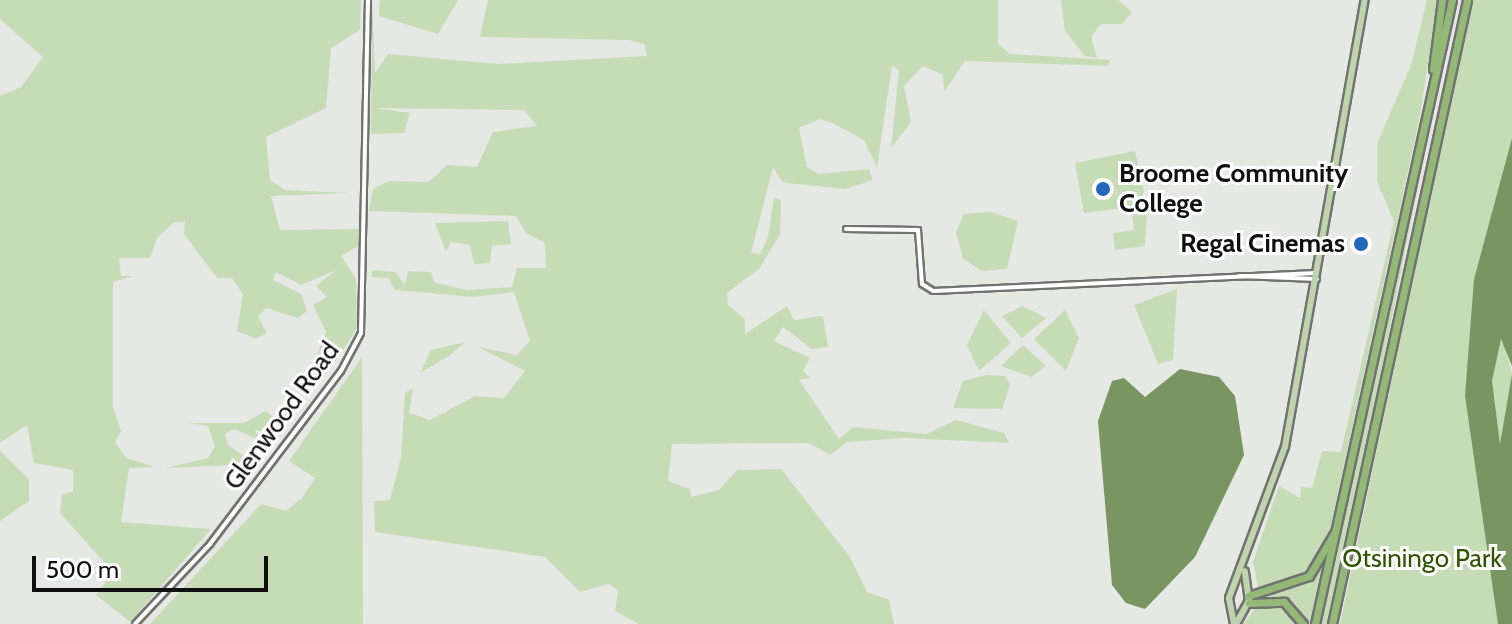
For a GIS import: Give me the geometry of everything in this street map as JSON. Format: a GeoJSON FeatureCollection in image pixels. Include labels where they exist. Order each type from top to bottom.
{"type":"FeatureCollection","features":[{"type":"Feature","properties":{"kind":"highway"},"geometry":{"type":"LineString","coordinates":[[1419,148],[1442,0]]}},
{"type":"Feature","properties":{"kind":"highway"},"geometry":{"type":"LineString","coordinates":[[1315,624],[1348,488],[1452,0]]}},
{"type":"Feature","properties":{"kind":"highway"},"geometry":{"type":"LineString","coordinates":[[1334,624],[1467,0]]}},
{"type":"Feature","properties":{"kind":"highway"},"geometry":{"type":"LineString","coordinates":[[1247,600],[1288,588],[1317,569],[1348,488]]}},
{"type":"Feature","properties":{"kind":"highway"},"geometry":{"type":"LineString","coordinates":[[1247,600],[1284,602],[1303,624]]}},
{"type":"Feature","properties":{"kind":"main road"},"geometry":{"type":"LineString","coordinates":[[1235,624],[1231,605],[1243,564],[1282,462],[1318,276],[1365,0]]}},
{"type":"Feature","properties":{"kind":"main road"},"geometry":{"type":"LineString","coordinates":[[1235,624],[1247,600],[1243,564]]}},
{"type":"Feature","properties":{"kind":"main road"},"geometry":{"type":"LineString","coordinates":[[1236,591],[1247,600]]}},
{"type":"Feature","properties":{"kind":"main road"},"geometry":{"type":"LineString","coordinates":[[1231,605],[1247,600]]}},
{"type":"Feature","properties":{"kind":"street","name":"Glenwood Road"},"geometry":{"type":"LineString","coordinates":[[135,624],[210,544],[341,371],[361,333],[368,0]]}},
{"type":"Feature","properties":{"kind":"street"},"geometry":{"type":"LineString","coordinates":[[846,229],[918,230],[922,284],[933,291],[1232,276],[1318,276]]}},
{"type":"Feature","properties":{"kind":"green space"},"geometry":{"type":"Polygon","coordinates":[[[0,0],[361,0],[360,30],[331,48],[326,108],[266,137],[270,180],[286,190],[350,193],[271,196],[280,230],[362,229],[360,245],[341,256],[356,279],[357,328],[334,364],[317,354],[326,332],[313,305],[327,297],[316,286],[336,270],[301,285],[276,272],[273,280],[301,294],[307,311],[298,318],[266,308],[258,317],[267,333],[256,339],[237,331],[243,294],[232,278],[217,278],[184,234],[185,222],[174,222],[157,238],[150,258],[119,258],[121,276],[134,276],[113,282],[113,407],[121,431],[115,442],[126,458],[155,467],[129,468],[121,522],[211,529],[130,622],[96,595],[113,572],[60,513],[62,495],[73,491],[73,470],[34,463],[27,425],[0,443],[0,96],[21,87],[43,57],[0,19],[0,0]]]}},
{"type":"Feature","properties":{"kind":"green space"},"geometry":{"type":"Polygon","coordinates":[[[372,0],[375,73],[388,54],[498,64],[647,56],[644,44],[630,40],[480,37],[488,0],[998,0],[998,44],[1010,54],[1110,60],[1108,66],[965,61],[944,92],[943,75],[923,66],[904,86],[911,122],[891,148],[899,70],[892,66],[877,167],[864,140],[832,123],[820,119],[799,128],[807,167],[819,174],[869,169],[873,180],[845,189],[797,184],[782,182],[773,167],[751,253],[760,254],[768,237],[774,198],[781,200],[780,234],[759,269],[727,293],[728,305],[745,319],[745,334],[787,306],[794,320],[823,316],[828,347],[812,349],[783,327],[774,341],[810,358],[803,371],[811,378],[799,380],[839,439],[853,427],[926,434],[956,420],[1004,433],[1009,443],[904,438],[847,442],[830,455],[809,443],[672,444],[668,481],[690,489],[691,497],[719,490],[737,470],[781,469],[850,557],[867,592],[889,600],[894,624],[639,624],[615,611],[618,590],[609,584],[580,592],[545,557],[375,532],[374,501],[390,500],[401,458],[405,393],[413,388],[409,413],[430,420],[475,396],[504,398],[525,371],[478,347],[517,355],[530,341],[514,292],[474,297],[395,290],[388,278],[371,277],[373,270],[395,272],[405,285],[408,271],[431,272],[434,282],[466,290],[512,287],[517,268],[546,268],[545,243],[526,233],[516,216],[369,211],[373,189],[389,181],[429,182],[447,165],[477,167],[493,132],[537,126],[524,110],[374,108],[410,113],[404,133],[371,134],[372,0]]]}},
{"type":"Feature","properties":{"kind":"green space"},"geometry":{"type":"Polygon","coordinates":[[[380,0],[458,0],[438,34],[379,16],[380,0]]]}},
{"type":"Feature","properties":{"kind":"green space"},"geometry":{"type":"Polygon","coordinates":[[[1061,0],[1118,0],[1132,12],[1122,24],[1101,24],[1091,37],[1097,58],[1085,56],[1065,31],[1061,0]]]}},
{"type":"Feature","properties":{"kind":"green space"},"geometry":{"type":"Polygon","coordinates":[[[1427,0],[1438,0],[1419,121],[1326,548],[1312,569],[1282,585],[1258,587],[1253,562],[1279,486],[1300,498],[1301,487],[1312,488],[1322,451],[1341,452],[1394,221],[1377,182],[1377,144],[1411,65],[1427,0]]]}},
{"type":"Feature","properties":{"kind":"green space"},"geometry":{"type":"Polygon","coordinates":[[[1455,0],[1336,599],[1328,624],[1318,624],[1455,0]]]}},
{"type":"Feature","properties":{"kind":"green space","name":"Otsiningo Park"},"geometry":{"type":"Polygon","coordinates":[[[1472,0],[1512,0],[1512,138],[1474,279],[1498,624],[1340,624],[1472,0]]]}},
{"type":"Feature","properties":{"kind":"green space"},"geometry":{"type":"Polygon","coordinates":[[[1135,151],[1144,192],[1135,206],[1084,213],[1075,163],[1135,151]]]}},
{"type":"Feature","properties":{"kind":"green space"},"geometry":{"type":"Polygon","coordinates":[[[1147,211],[1145,246],[1115,250],[1113,233],[1134,230],[1132,214],[1147,211]]]}},
{"type":"Feature","properties":{"kind":"green space"},"geometry":{"type":"Polygon","coordinates":[[[991,212],[1018,221],[1007,269],[982,271],[963,259],[956,232],[964,214],[991,212]]]}},
{"type":"Feature","properties":{"kind":"green space"},"geometry":{"type":"Polygon","coordinates":[[[508,221],[511,244],[492,246],[490,263],[474,264],[470,245],[451,242],[446,252],[435,223],[508,221]]]}},
{"type":"Feature","properties":{"kind":"green space"},"geometry":{"type":"Polygon","coordinates":[[[1177,289],[1173,360],[1158,364],[1134,305],[1177,289]]]}},
{"type":"Feature","properties":{"kind":"green space"},"geometry":{"type":"Polygon","coordinates":[[[1023,306],[1046,318],[1022,338],[1002,316],[1023,306]]]}},
{"type":"Feature","properties":{"kind":"green space"},"geometry":{"type":"Polygon","coordinates":[[[984,310],[1011,343],[979,371],[967,345],[984,310]]]}},
{"type":"Feature","properties":{"kind":"green space"},"geometry":{"type":"Polygon","coordinates":[[[1065,310],[1079,338],[1066,371],[1034,339],[1065,310]]]}},
{"type":"Feature","properties":{"kind":"green space"},"geometry":{"type":"Polygon","coordinates":[[[1503,338],[1512,374],[1500,447],[1492,381],[1495,347],[1503,338]]]}},
{"type":"Feature","properties":{"kind":"green space"},"geometry":{"type":"Polygon","coordinates":[[[465,342],[449,356],[420,373],[431,350],[465,342]]]}},
{"type":"Feature","properties":{"kind":"green space"},"geometry":{"type":"Polygon","coordinates":[[[1023,345],[1046,366],[1031,377],[1001,366],[1023,345]]]}},
{"type":"Feature","properties":{"kind":"green space"},"geometry":{"type":"Polygon","coordinates":[[[362,357],[363,624],[150,624],[261,504],[286,511],[302,498],[315,478],[289,461],[362,357]]]}},
{"type":"Feature","properties":{"kind":"green space"},"geometry":{"type":"Polygon","coordinates":[[[987,375],[1005,376],[1010,384],[1002,409],[953,408],[963,381],[987,375]]]}},
{"type":"Feature","properties":{"kind":"green space"},"geometry":{"type":"Polygon","coordinates":[[[266,411],[276,420],[263,451],[256,439],[234,429],[225,434],[228,445],[256,464],[165,468],[208,458],[215,447],[208,426],[188,423],[244,423],[266,411]]]}},
{"type":"Feature","properties":{"kind":"green space"},"geometry":{"type":"Polygon","coordinates":[[[0,451],[29,479],[29,501],[0,521],[0,451]]]}},
{"type":"Feature","properties":{"kind":"green space"},"geometry":{"type":"Polygon","coordinates":[[[1328,557],[1310,624],[1294,604],[1269,596],[1306,581],[1328,557]]]}},
{"type":"Feature","properties":{"kind":"green space"},"geometry":{"type":"Polygon","coordinates":[[[1281,604],[1300,624],[1243,624],[1258,605],[1281,604]]]}},
{"type":"Feature","properties":{"kind":"shaded area"},"geometry":{"type":"Polygon","coordinates":[[[1512,138],[1512,366],[1501,339],[1492,381],[1500,444],[1512,374],[1512,624],[1498,624],[1465,396],[1474,279],[1512,138]]]}},
{"type":"Feature","properties":{"kind":"shaded area"},"geometry":{"type":"Polygon","coordinates":[[[1180,369],[1219,377],[1235,396],[1244,455],[1195,557],[1145,609],[1126,603],[1112,585],[1098,421],[1112,381],[1124,378],[1145,397],[1180,369]]]}},
{"type":"Feature","properties":{"kind":"place","name":"Broome Community College"},"geometry":{"type":"Point","coordinates":[1103,189]}},
{"type":"Feature","properties":{"kind":"place","name":"Regal Cinemas"},"geometry":{"type":"Point","coordinates":[1361,244]}}]}
